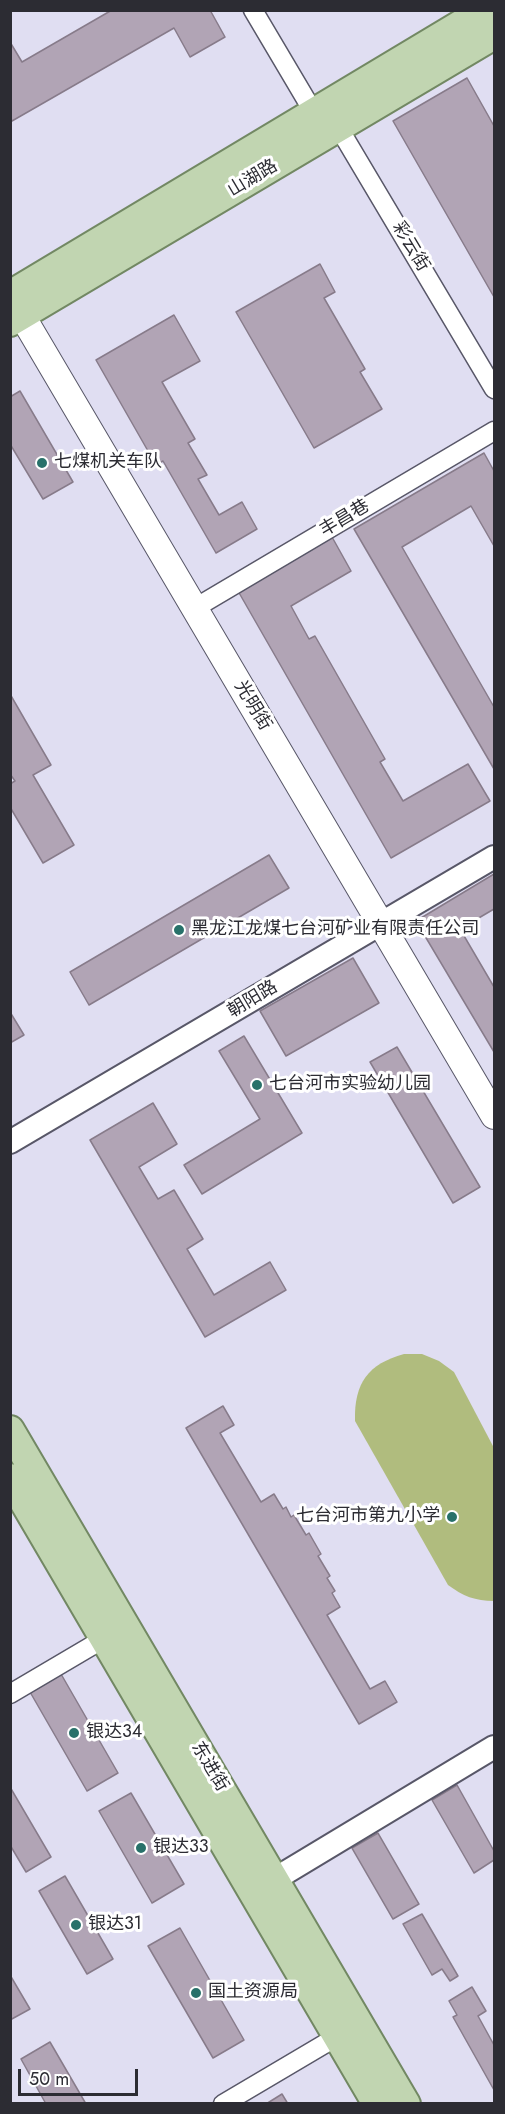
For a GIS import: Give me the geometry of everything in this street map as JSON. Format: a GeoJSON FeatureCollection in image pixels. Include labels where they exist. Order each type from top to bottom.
{"type":"FeatureCollection","features":[{"type":"Feature","properties":{"kind":"main road","name":"山湖路"},"geometry":{"type":"LineString","coordinates":[[14,307],[326,116],[485,10]]}},
{"type":"Feature","properties":{"kind":"main road","name":"山湖路"},"geometry":{"type":"LineString","coordinates":[[326,116],[495,34]]}},
{"type":"Feature","properties":{"kind":"main road","name":"光明街"},"geometry":{"type":"LineString","coordinates":[[14,307],[495,1116]]}},
{"type":"Feature","properties":{"kind":"main road","name":"东进街"},"geometry":{"type":"LineString","coordinates":[[10,1430],[406,2103]]}},
{"type":"Feature","properties":{"kind":"main road","name":"东进街"},"geometry":{"type":"LineString","coordinates":[[10,1478],[377,2103]]}},
{"type":"Feature","properties":{"kind":"street","name":"彩云街"},"geometry":{"type":"LineString","coordinates":[[253,10],[326,116],[495,389]]}},
{"type":"Feature","properties":{"kind":"street","name":"丰昌巷"},"geometry":{"type":"LineString","coordinates":[[195,608],[495,431]]}},
{"type":"Feature","properties":{"kind":"street","name":"朝阳路"},"geometry":{"type":"LineString","coordinates":[[10,1142],[495,857]]}},
{"type":"Feature","properties":{"kind":"street"},"geometry":{"type":"LineString","coordinates":[[10,1694],[105,1638]]}},
{"type":"Feature","properties":{"kind":"street"},"geometry":{"type":"LineString","coordinates":[[275,1880],[495,1747]]}},
{"type":"Feature","properties":{"kind":"street"},"geometry":{"type":"LineString","coordinates":[[223,2103],[338,2036]]}},
{"type":"Feature","properties":{"kind":"green space","name":"七台河市第九小学"},"geometry":{"type":"Polygon","coordinates":[[[404,1354],[422,1354],[439,1361],[454,1372],[494,1448],[494,1601],[469,1597],[448,1585],[355,1421],[357,1396],[366,1377],[381,1363],[404,1354]]]}},
{"type":"Feature","properties":{"kind":"building"},"geometry":{"type":"Polygon","coordinates":[[[112,10],[210,10],[225,37],[190,57],[174,28],[12,121],[10,117],[10,42],[22,62],[112,10]]]}},
{"type":"Feature","properties":{"kind":"building"},"geometry":{"type":"Polygon","coordinates":[[[467,78],[494,126],[494,297],[393,121],[467,78]]]}},
{"type":"Feature","properties":{"kind":"building"},"geometry":{"type":"Polygon","coordinates":[[[320,264],[335,292],[324,298],[365,369],[360,372],[382,409],[314,448],[236,312],[320,264]]]}},
{"type":"Feature","properties":{"kind":"building"},"geometry":{"type":"Polygon","coordinates":[[[174,315],[200,361],[162,382],[195,439],[188,443],[207,475],[198,479],[219,515],[242,502],[257,529],[216,553],[163,461],[156,465],[96,360],[174,315]]]}},
{"type":"Feature","properties":{"kind":"building","name":"七煤机关车队"},"geometry":{"type":"Polygon","coordinates":[[[20,391],[73,482],[43,499],[10,444],[10,397],[20,391]]]}},
{"type":"Feature","properties":{"kind":"building"},"geometry":{"type":"Polygon","coordinates":[[[484,453],[494,471],[494,546],[471,506],[402,547],[494,707],[494,769],[354,529],[484,453]]]}},
{"type":"Feature","properties":{"kind":"building"},"geometry":{"type":"Polygon","coordinates":[[[332,537],[351,571],[291,606],[309,639],[315,636],[385,759],[380,762],[403,801],[468,764],[490,801],[391,858],[238,591],[332,537]]]}},
{"type":"Feature","properties":{"kind":"building"},"geometry":{"type":"Polygon","coordinates":[[[10,694],[51,765],[33,775],[74,845],[43,863],[10,807],[10,784],[15,781],[10,774],[10,694]]]}},
{"type":"Feature","properties":{"kind":"building","name":"黑龙江龙煤七台河矿业有限责任公司"},"geometry":{"type":"Polygon","coordinates":[[[269,855],[289,888],[89,1005],[70,972],[269,855]]]}},
{"type":"Feature","properties":{"kind":"building"},"geometry":{"type":"Polygon","coordinates":[[[494,874],[494,909],[460,929],[494,987],[494,1052],[416,921],[494,874]]]}},
{"type":"Feature","properties":{"kind":"building"},"geometry":{"type":"Polygon","coordinates":[[[353,958],[379,1003],[286,1056],[260,1011],[353,958]]]}},
{"type":"Feature","properties":{"kind":"building"},"geometry":{"type":"Polygon","coordinates":[[[10,1012],[24,1035],[10,1043],[10,1012]]]}},
{"type":"Feature","properties":{"kind":"building","name":"七台河市实验幼儿园"},"geometry":{"type":"Polygon","coordinates":[[[244,1036],[302,1133],[202,1194],[184,1165],[260,1119],[219,1051],[244,1036]]]}},
{"type":"Feature","properties":{"kind":"building"},"geometry":{"type":"Polygon","coordinates":[[[397,1047],[480,1187],[453,1203],[370,1062],[397,1047]]]}},
{"type":"Feature","properties":{"kind":"building"},"geometry":{"type":"Polygon","coordinates":[[[153,1103],[177,1144],[139,1167],[158,1199],[174,1190],[203,1239],[187,1249],[214,1295],[270,1262],[286,1290],[205,1337],[90,1140],[153,1103]]]}},
{"type":"Feature","properties":{"kind":"building","name":"七台河市第九小学"},"geometry":{"type":"Polygon","coordinates":[[[223,1406],[234,1425],[220,1433],[261,1502],[274,1494],[283,1509],[286,1507],[291,1517],[294,1515],[306,1535],[309,1533],[321,1554],[318,1556],[330,1576],[327,1578],[335,1591],[332,1593],[340,1607],[327,1615],[370,1689],[385,1681],[397,1702],[359,1724],[186,1428],[223,1406]]]}},
{"type":"Feature","properties":{"kind":"building","name":"银达34"},"geometry":{"type":"Polygon","coordinates":[[[61,1674],[118,1773],[87,1791],[30,1692],[61,1674]]]}},
{"type":"Feature","properties":{"kind":"building"},"geometry":{"type":"Polygon","coordinates":[[[457,1785],[494,1851],[494,1860],[474,1873],[432,1800],[457,1785]]]}},
{"type":"Feature","properties":{"kind":"building"},"geometry":{"type":"Polygon","coordinates":[[[10,1787],[51,1857],[26,1872],[10,1845],[10,1787]]]}},
{"type":"Feature","properties":{"kind":"building","name":"银达33"},"geometry":{"type":"Polygon","coordinates":[[[131,1793],[184,1884],[152,1903],[99,1811],[131,1793]]]}},
{"type":"Feature","properties":{"kind":"building"},"geometry":{"type":"Polygon","coordinates":[[[378,1833],[419,1904],[393,1919],[352,1848],[378,1833]]]}},
{"type":"Feature","properties":{"kind":"building","name":"银达31"},"geometry":{"type":"Polygon","coordinates":[[[65,1876],[113,1959],[87,1974],[39,1891],[65,1876]]]}},
{"type":"Feature","properties":{"kind":"building"},"geometry":{"type":"Polygon","coordinates":[[[422,1914],[458,1976],[450,1981],[442,1969],[432,1975],[403,1924],[422,1914]]]}},
{"type":"Feature","properties":{"kind":"building","name":"国土资源局"},"geometry":{"type":"Polygon","coordinates":[[[180,1928],[244,2040],[213,2058],[148,1946],[180,1928]]]}},
{"type":"Feature","properties":{"kind":"building"},"geometry":{"type":"Polygon","coordinates":[[[10,1975],[30,2009],[10,2020],[10,1975]]]}},
{"type":"Feature","properties":{"kind":"building"},"geometry":{"type":"Polygon","coordinates":[[[472,1987],[486,2011],[478,2016],[494,2045],[494,2090],[453,2017],[457,2015],[449,2001],[472,1987]]]}},
{"type":"Feature","properties":{"kind":"building"},"geometry":{"type":"Polygon","coordinates":[[[50,2042],[86,2104],[46,2104],[21,2059],[50,2042]]]}},
{"type":"Feature","properties":{"kind":"building"},"geometry":{"type":"Polygon","coordinates":[[[282,2094],[288,2104],[266,2104],[282,2094]]]}},
{"type":"Feature","properties":{"kind":"place","name":"七煤机关车队"},"geometry":{"type":"Point","coordinates":[42,463]}},
{"type":"Feature","properties":{"kind":"place","name":"黑龙江龙煤七台河矿业有限责任公司"},"geometry":{"type":"Point","coordinates":[179,930]}},
{"type":"Feature","properties":{"kind":"place","name":"七台河市实验幼儿园"},"geometry":{"type":"Point","coordinates":[257,1085]}},
{"type":"Feature","properties":{"kind":"place","name":"七台河市第九小学"},"geometry":{"type":"Point","coordinates":[452,1517]}},
{"type":"Feature","properties":{"kind":"place","name":"银达34"},"geometry":{"type":"Point","coordinates":[74,1733]}},
{"type":"Feature","properties":{"kind":"place","name":"银达33"},"geometry":{"type":"Point","coordinates":[141,1848]}},
{"type":"Feature","properties":{"kind":"place","name":"银达31"},"geometry":{"type":"Point","coordinates":[76,1925]}},
{"type":"Feature","properties":{"kind":"place","name":"国土资源局"},"geometry":{"type":"Point","coordinates":[196,1993]}}]}
